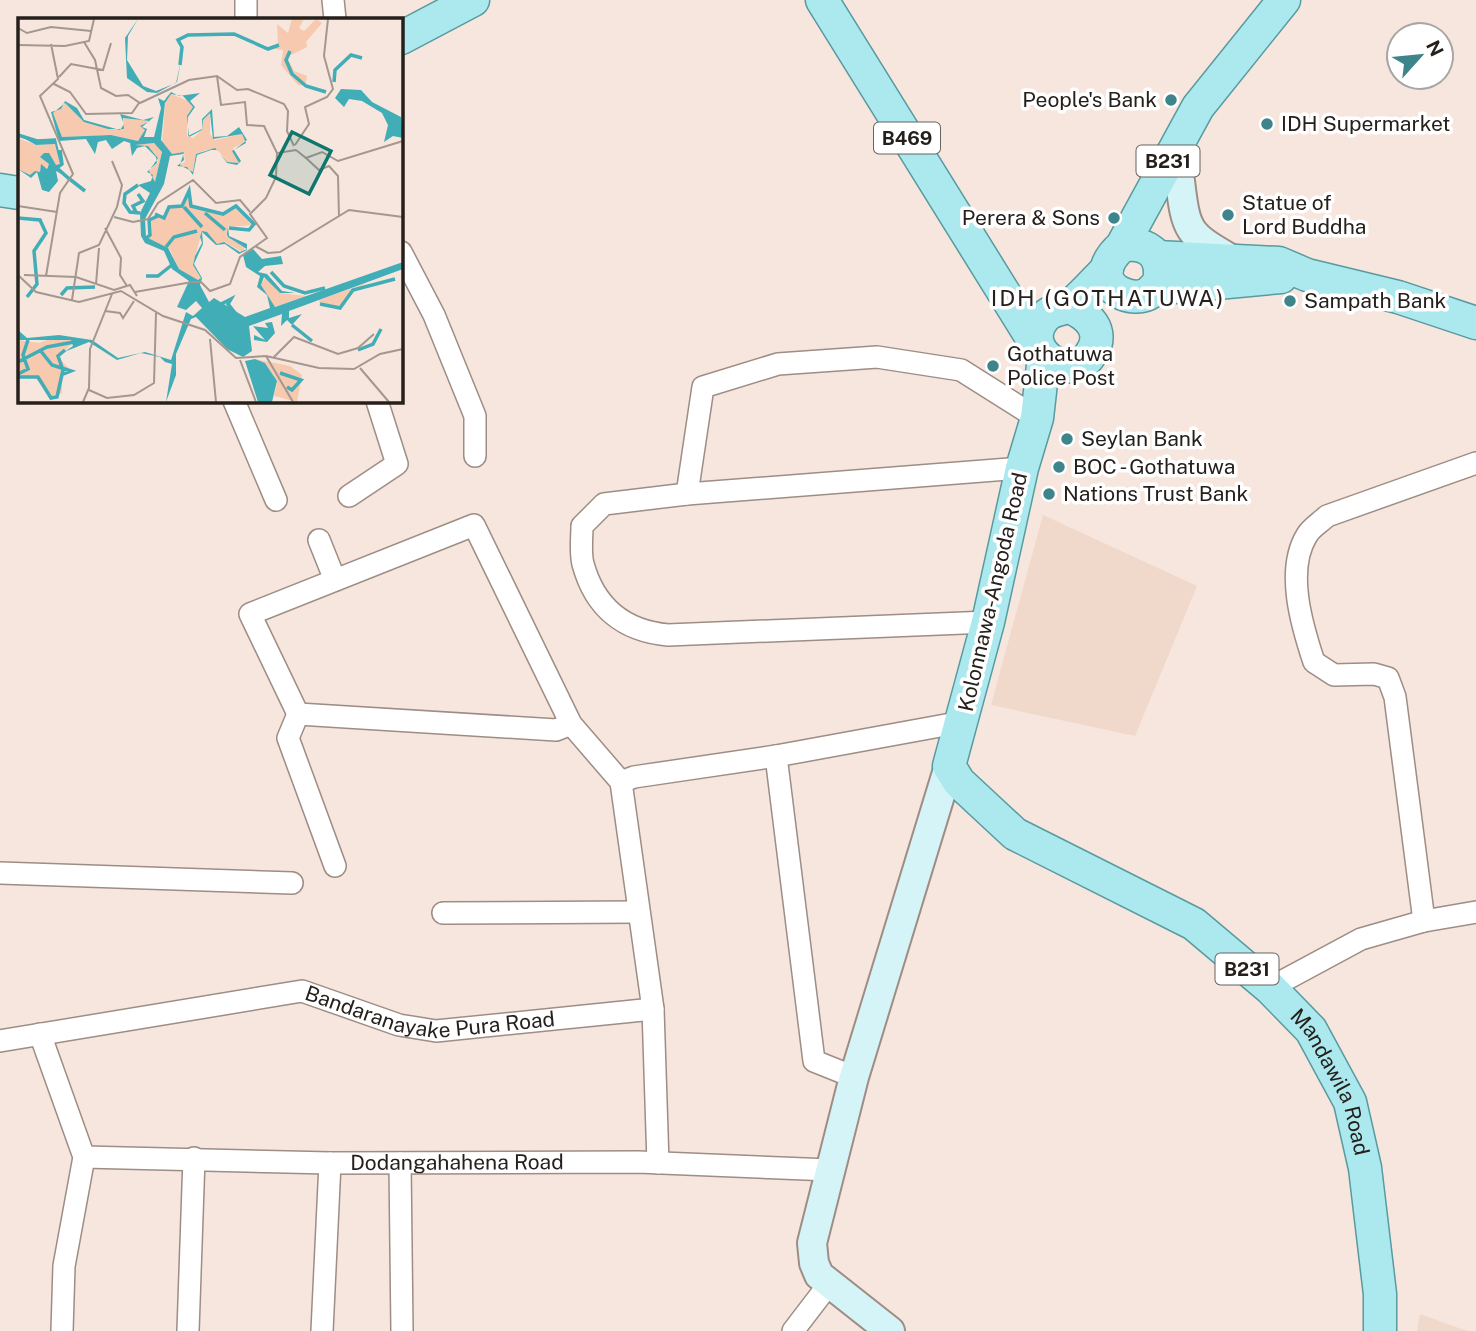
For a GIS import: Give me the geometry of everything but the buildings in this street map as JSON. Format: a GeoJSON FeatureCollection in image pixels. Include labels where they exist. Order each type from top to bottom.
{"type":"FeatureCollection","features":[{"type":"Feature","properties":{"kind":"main road"},"geometry":{"type":"LineString","coordinates":[[402,37],[473,0]]}},
{"type":"Feature","properties":{"kind":"main road","name":"B469"},"geometry":{"type":"LineString","coordinates":[[822,0],[1042,353]]}},
{"type":"Feature","properties":{"kind":"main road","name":"B231"},"geometry":{"type":"LineString","coordinates":[[1133,255],[1198,107],[1283,0]]}},
{"type":"Feature","properties":{"kind":"main road","name":"B231"},"geometry":{"type":"LineString","coordinates":[[1063,308],[1133,255],[1180,181],[1215,107],[1222,80]]}},
{"type":"Feature","properties":{"kind":"main road"},"geometry":{"type":"LineString","coordinates":[[0,190],[18,193]]}},
{"type":"Feature","properties":{"kind":"main road"},"geometry":{"type":"LineString","coordinates":[[1133,255],[1279,263],[1307,275],[1398,297],[1476,323]]}},
{"type":"Feature","properties":{"kind":"main road"},"geometry":{"type":"LineString","coordinates":[[1133,255],[1161,274],[1144,294]]}},
{"type":"Feature","properties":{"kind":"main road"},"geometry":{"type":"LineString","coordinates":[[1133,255],[1110,284],[1120,295],[1307,275]]}},
{"type":"Feature","properties":{"kind":"main road"},"geometry":{"type":"LineString","coordinates":[[993,275],[1063,308],[1084,313],[1094,326],[1090,352],[1069,367],[1055,365],[1042,353],[1037,334],[1043,318],[1063,308]]}},
{"type":"Feature","properties":{"kind":"main road","name":"Kolonnawa-Angoda Road"},"geometry":{"type":"LineString","coordinates":[[1037,418],[1090,352],[1144,294]]}},
{"type":"Feature","properties":{"kind":"main road","name":"Kolonnawa-Angoda Road"},"geometry":{"type":"LineString","coordinates":[[949,766],[988,622],[1022,468],[1037,418],[1042,353]]}},
{"type":"Feature","properties":{"kind":"main road","name":"Mandawila Road"},"geometry":{"type":"LineString","coordinates":[[949,766],[959,782],[1015,834],[1194,923],[1270,988],[1311,1030],[1350,1102],[1365,1168],[1380,1294],[1380,1331]]}},
{"type":"Feature","properties":{"kind":"street"},"geometry":{"type":"LineString","coordinates":[[246,0],[246,18]]}},
{"type":"Feature","properties":{"kind":"street"},"geometry":{"type":"LineString","coordinates":[[333,0],[335,18]]}},
{"type":"Feature","properties":{"kind":"street"},"geometry":{"type":"LineString","coordinates":[[1180,181],[1183,209],[1194,237],[1231,259]]}},
{"type":"Feature","properties":{"kind":"street"},"geometry":{"type":"LineString","coordinates":[[402,254],[434,315],[475,416],[475,456]]}},
{"type":"Feature","properties":{"kind":"street"},"geometry":{"type":"LineString","coordinates":[[687,494],[704,387],[778,364],[877,357],[961,370],[1037,418]]}},
{"type":"Feature","properties":{"kind":"street"},"geometry":{"type":"LineString","coordinates":[[234,402],[276,500]]}},
{"type":"Feature","properties":{"kind":"street"},"geometry":{"type":"LineString","coordinates":[[349,496],[397,464],[377,402]]}},
{"type":"Feature","properties":{"kind":"street"},"geometry":{"type":"LineString","coordinates":[[1424,921],[1395,697],[1388,678],[1374,674],[1334,675],[1314,662],[1304,631],[1296,564],[1307,534],[1327,516],[1476,463]]}},
{"type":"Feature","properties":{"kind":"street"},"geometry":{"type":"LineString","coordinates":[[988,622],[668,635],[643,633],[622,624],[598,597],[583,563],[582,526],[604,504],[687,494],[1022,468]]}},
{"type":"Feature","properties":{"kind":"street"},"geometry":{"type":"LineString","coordinates":[[335,866],[288,737],[298,715],[250,614],[474,525],[571,724],[621,782],[653,1009],[658,1163]]}},
{"type":"Feature","properties":{"kind":"street"},"geometry":{"type":"LineString","coordinates":[[319,540],[335,580]]}},
{"type":"Feature","properties":{"kind":"street"},"geometry":{"type":"LineString","coordinates":[[298,715],[556,730],[571,724]]}},
{"type":"Feature","properties":{"kind":"street"},"geometry":{"type":"LineString","coordinates":[[621,782],[634,777],[776,756],[962,722]]}},
{"type":"Feature","properties":{"kind":"street"},"geometry":{"type":"LineString","coordinates":[[776,756],[814,1061],[854,1077]]}},
{"type":"Feature","properties":{"kind":"street"},"geometry":{"type":"LineString","coordinates":[[890,1331],[829,1284],[814,1263],[812,1243],[854,1077],[949,766]]}},
{"type":"Feature","properties":{"kind":"street"},"geometry":{"type":"LineString","coordinates":[[0,873],[292,883]]}},
{"type":"Feature","properties":{"kind":"street"},"geometry":{"type":"LineString","coordinates":[[443,913],[639,912]]}},
{"type":"Feature","properties":{"kind":"street"},"geometry":{"type":"LineString","coordinates":[[1270,988],[1361,939],[1424,921],[1476,912]]}},
{"type":"Feature","properties":{"kind":"street","name":"Bandaranayake Pura Road"},"geometry":{"type":"LineString","coordinates":[[0,1041],[302,991],[399,1025],[436,1031],[653,1009]]}},
{"type":"Feature","properties":{"kind":"street"},"geometry":{"type":"LineString","coordinates":[[40,1034],[84,1157],[64,1266],[62,1331]]}},
{"type":"Feature","properties":{"kind":"street","name":"Dodangahahena Road"},"geometry":{"type":"LineString","coordinates":[[84,1157],[330,1163],[658,1163],[830,1170]]}},
{"type":"Feature","properties":{"kind":"street"},"geometry":{"type":"LineString","coordinates":[[188,1331],[194,1158]]}},
{"type":"Feature","properties":{"kind":"street"},"geometry":{"type":"LineString","coordinates":[[321,1331],[330,1163]]}},
{"type":"Feature","properties":{"kind":"street"},"geometry":{"type":"LineString","coordinates":[[400,1163],[402,1331]]}},
{"type":"Feature","properties":{"kind":"street"},"geometry":{"type":"LineString","coordinates":[[793,1331],[829,1284]]}},
{"type":"Feature","properties":{"kind":"shaded area"},"geometry":{"type":"Polygon","coordinates":[[[1043,515],[1197,586],[1135,736],[991,705],[1043,515]]]}},
{"type":"Feature","properties":{"kind":"shaded area"},"geometry":{"type":"Polygon","coordinates":[[[1420,1314],[1467,1331],[1417,1331],[1420,1314]]]}},
{"type":"Feature","properties":{"kind":"place","name":"People's Bank"},"geometry":{"type":"Point","coordinates":[1171,100]}},
{"type":"Feature","properties":{"kind":"place","name":"IDH Supermarket"},"geometry":{"type":"Point","coordinates":[1267,124]}},
{"type":"Feature","properties":{"kind":"place","name":"Statue of Lord Buddha"},"geometry":{"type":"Point","coordinates":[1228,215]}},
{"type":"Feature","properties":{"kind":"place","name":"Perera & Sons"},"geometry":{"type":"Point","coordinates":[1114,218]}},
{"type":"Feature","properties":{"kind":"place","name":"Sampath Bank"},"geometry":{"type":"Point","coordinates":[1290,301]}},
{"type":"Feature","properties":{"kind":"place","name":"Gothatuwa Police Post"},"geometry":{"type":"Point","coordinates":[993,366]}},
{"type":"Feature","properties":{"kind":"place","name":"Seylan Bank"},"geometry":{"type":"Point","coordinates":[1067,439]}},
{"type":"Feature","properties":{"kind":"place","name":"BOC - Gothatuwa"},"geometry":{"type":"Point","coordinates":[1059,467]}},
{"type":"Feature","properties":{"kind":"place","name":"Nations Trust Bank"},"geometry":{"type":"Point","coordinates":[1049,494]}},
{"type":"Feature","properties":{"kind":"district","name":"IDH (GOTHATUWA)"},"geometry":{"type":"Point","coordinates":[1108,298]}}]}
